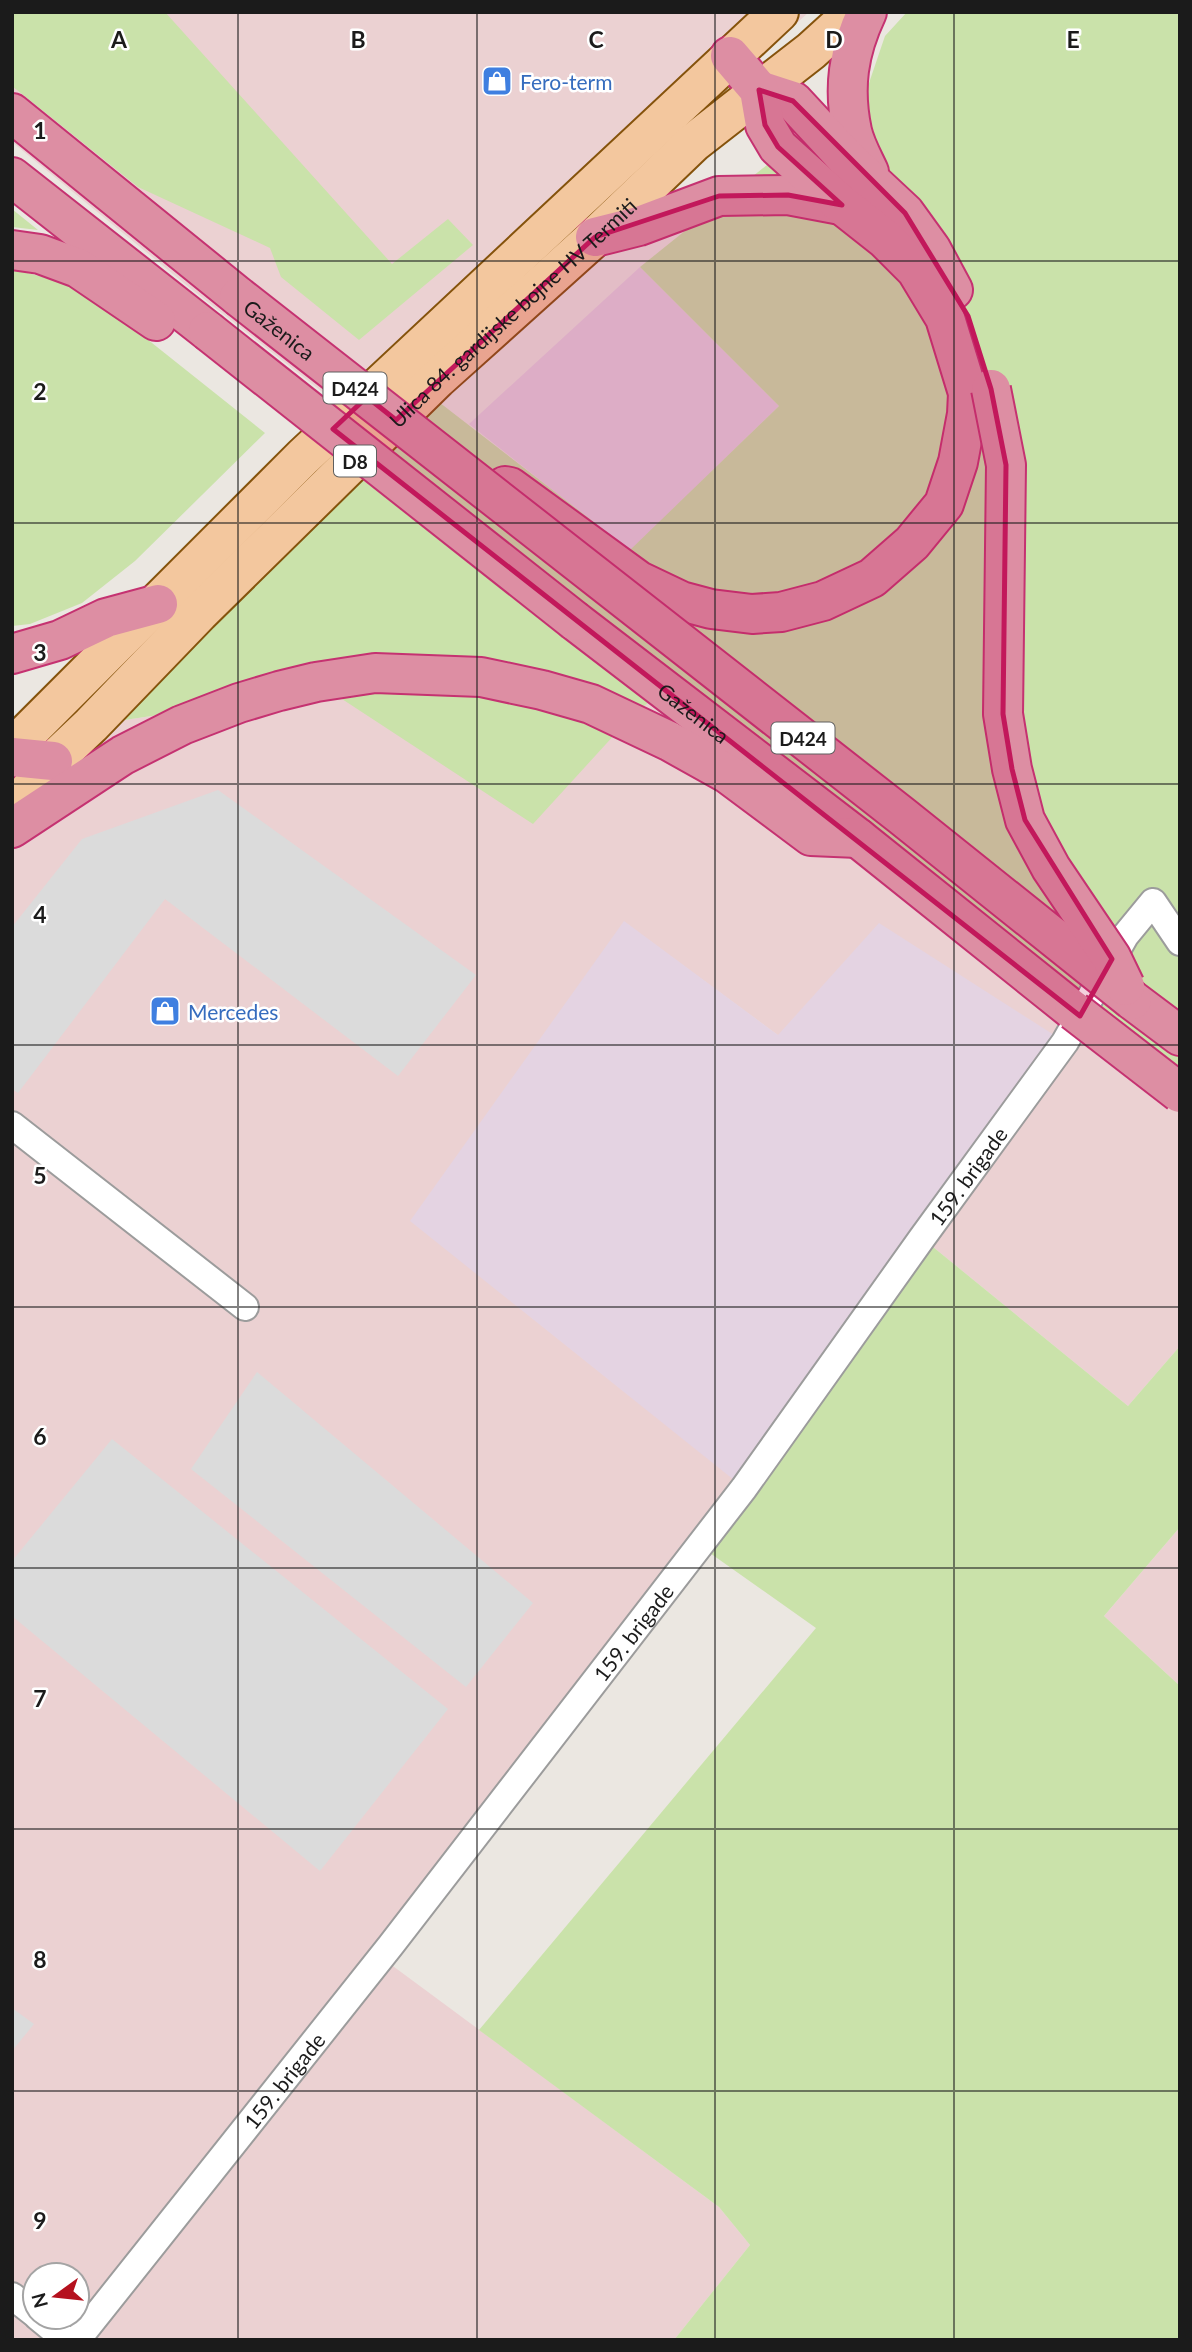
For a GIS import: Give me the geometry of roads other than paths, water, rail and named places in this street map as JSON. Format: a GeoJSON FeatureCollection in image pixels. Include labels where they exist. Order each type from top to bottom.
{"type":"FeatureCollection","features":[{"type":"Feature","properties":{"kind":"highway"},"geometry":{"type":"LineString","coordinates":[[867,12],[851,50],[847,83],[852,133],[873,181]]}},
{"type":"Feature","properties":{"kind":"highway"},"geometry":{"type":"LineString","coordinates":[[730,56],[758,90],[765,125],[778,147],[842,205],[885,239],[916,270],[945,318],[979,391],[1006,465],[1003,714],[1012,769],[1025,820],[1051,868],[1111,957],[1132,1000]]}},
{"type":"Feature","properties":{"kind":"highway"},"geometry":{"type":"LineString","coordinates":[[472,479],[510,487],[639,581],[681,601],[711,610],[752,614],[781,612],[823,601],[872,578],[912,544],[944,504],[958,461],[967,414],[979,391],[968,316],[931,249],[905,213],[845,157],[793,101],[758,90]]}},
{"type":"Feature","properties":{"kind":"highway","name":"Gaženica"},"geometry":{"type":"LineString","coordinates":[[12,113],[239,297],[1180,1036]]}},
{"type":"Feature","properties":{"kind":"highway","name":"D424"},"geometry":{"type":"LineString","coordinates":[[12,177],[208,331]]}},
{"type":"Feature","properties":{"kind":"highway"},"geometry":{"type":"LineString","coordinates":[[595,237],[639,226],[719,196],[788,195],[842,205]]}},
{"type":"Feature","properties":{"kind":"highway"},"geometry":{"type":"LineString","coordinates":[[12,250],[40,254],[78,268],[168,329],[208,331]]}},
{"type":"Feature","properties":{"kind":"highway","name":"Gaženica"},"geometry":{"type":"LineString","coordinates":[[208,331],[1180,1093]]}},
{"type":"Feature","properties":{"kind":"highway"},"geometry":{"type":"LineString","coordinates":[[12,654],[60,640],[106,618],[158,604]]}},
{"type":"Feature","properties":{"kind":"highway"},"geometry":{"type":"LineString","coordinates":[[12,828],[123,755],[182,724],[239,703],[328,680],[375,673],[481,677],[591,704],[669,741],[728,774],[811,836],[858,838]]}},
{"type":"Feature","properties":{"kind":"highway"},"geometry":{"type":"LineString","coordinates":[[12,757],[53,761]]}},
{"type":"Feature","properties":{"kind":"main road","name":"Ulica 84. gardijske bojne HV Termiti"},"geometry":{"type":"LineString","coordinates":[[12,748],[303,457],[779,12]]}},
{"type":"Feature","properties":{"kind":"main road","name":"Ulica 84. gardijske bojne HV Termiti"},"geometry":{"type":"LineString","coordinates":[[12,811],[53,761],[437,379],[595,237],[692,143],[811,51],[854,12]]}},
{"type":"Feature","properties":{"kind":"street","name":"159. brigade"},"geometry":{"type":"LineString","coordinates":[[77,2340],[386,1951],[736,1498],[1065,1042],[1125,936],[1153,902],[1180,942]]}},
{"type":"Feature","properties":{"kind":"street"},"geometry":{"type":"LineString","coordinates":[[12,1125],[245,1307]]}},
{"type":"Feature","properties":{"kind":"place","name":"Fero-term"},"geometry":{"type":"Point","coordinates":[497,81]}},
{"type":"Feature","properties":{"kind":"place","name":"Mercedes"},"geometry":{"type":"Point","coordinates":[165,1011]}}]}
